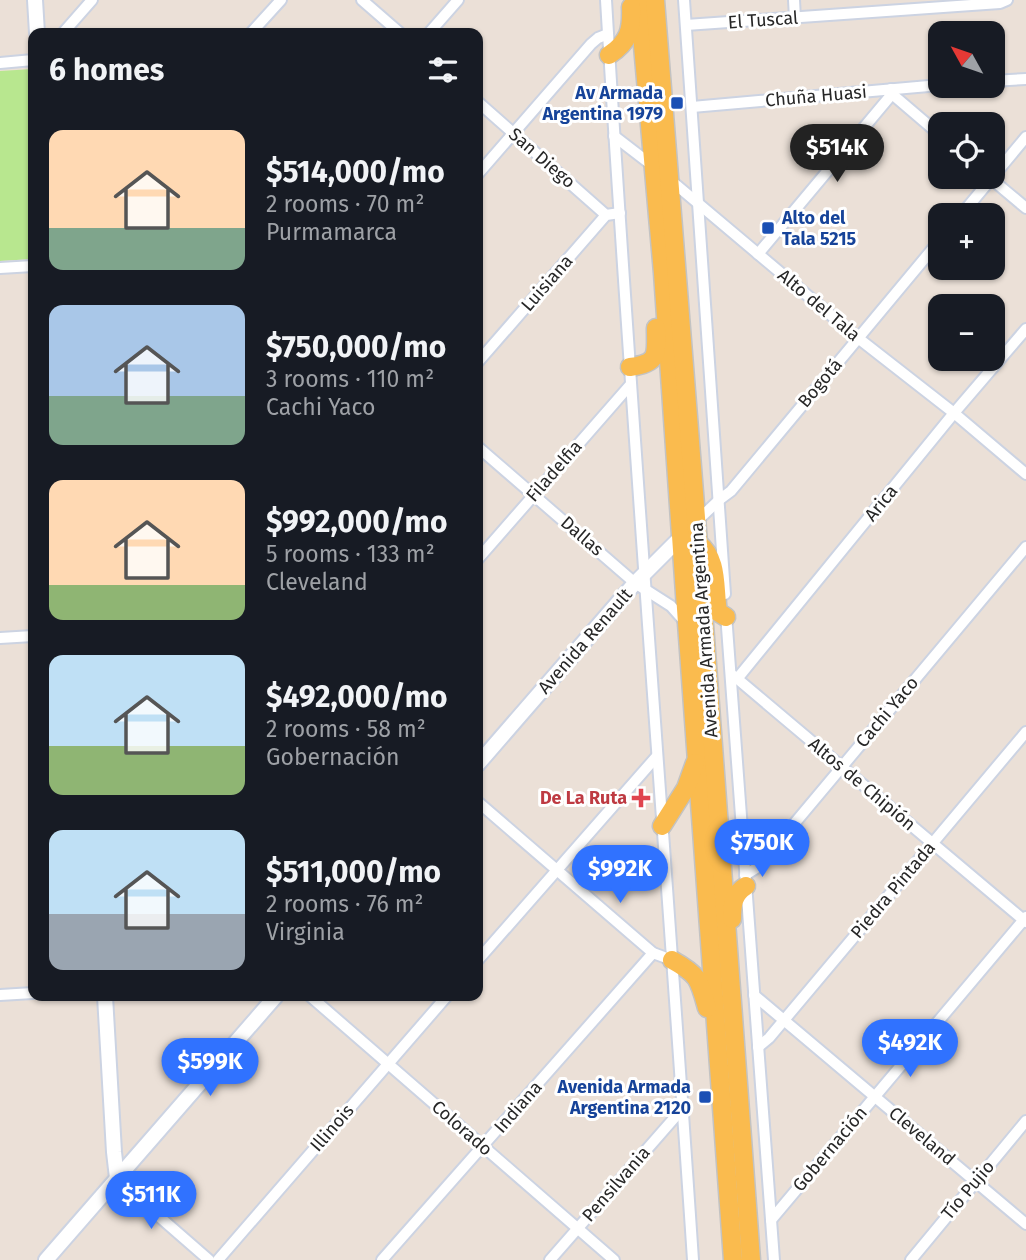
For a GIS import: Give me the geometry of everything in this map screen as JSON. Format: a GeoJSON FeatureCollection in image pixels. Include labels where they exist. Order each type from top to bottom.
{"type":"FeatureCollection","features":[{"type":"Feature","properties":{"kind":"main road"},"geometry":{"type":"LineString","coordinates":[[609,55],[620,48],[629,32],[631,0]]}},
{"type":"Feature","properties":{"kind":"main road","name":"Avenida Armada Argentina"},"geometry":{"type":"LineString","coordinates":[[639,0],[690,540],[751,1260]]}},
{"type":"Feature","properties":{"kind":"main road","name":"Avenida Armada Argentina"},"geometry":{"type":"LineString","coordinates":[[655,0],[696,522],[690,540],[687,624],[733,1260]]}},
{"type":"Feature","properties":{"kind":"main road"},"geometry":{"type":"LineString","coordinates":[[630,375],[652,360],[656,350],[656,288],[663,273]]}},
{"type":"Feature","properties":{"kind":"main road"},"geometry":{"type":"LineString","coordinates":[[690,540],[709,554],[714,566],[718,612],[726,617]]}},
{"type":"Feature","properties":{"kind":"main road"},"geometry":{"type":"LineString","coordinates":[[662,826],[686,788],[697,757]]}},
{"type":"Feature","properties":{"kind":"main road"},"geometry":{"type":"LineString","coordinates":[[731,1003],[734,969],[732,909],[737,893],[746,881]]}},
{"type":"Feature","properties":{"kind":"main road"},"geometry":{"type":"LineString","coordinates":[[672,960],[692,971],[697,978],[717,1035]]}},
{"type":"Feature","properties":{"kind":"main road"},"geometry":{"type":"LineString","coordinates":[[723,1260],[730,1213]]}},
{"type":"Feature","properties":{"kind":"street"},"geometry":{"type":"LineString","coordinates":[[35,0],[37,28]]}},
{"type":"Feature","properties":{"kind":"street"},"geometry":{"type":"LineString","coordinates":[[67,28],[92,0]]}},
{"type":"Feature","properties":{"kind":"street"},"geometry":{"type":"LineString","coordinates":[[256,28],[281,0]]}},
{"type":"Feature","properties":{"kind":"street"},"geometry":{"type":"LineString","coordinates":[[362,0],[394,28]]}},
{"type":"Feature","properties":{"kind":"street"},"geometry":{"type":"LineString","coordinates":[[433,28],[458,0]]}},
{"type":"Feature","properties":{"kind":"street"},"geometry":{"type":"LineString","coordinates":[[606,0],[641,582],[657,756],[693,1260]]}},
{"type":"Feature","properties":{"kind":"street","name":"Avenida Armada Argentina"},"geometry":{"type":"LineString","coordinates":[[684,0],[774,1260]]}},
{"type":"Feature","properties":{"kind":"street"},"geometry":{"type":"LineString","coordinates":[[794,0],[795,18]]}},
{"type":"Feature","properties":{"kind":"street","name":"El Tuscal"},"geometry":{"type":"LineString","coordinates":[[686,25],[795,18],[894,5],[1000,4],[1007,0]]}},
{"type":"Feature","properties":{"kind":"street"},"geometry":{"type":"LineString","coordinates":[[483,168],[591,44],[608,34]]}},
{"type":"Feature","properties":{"kind":"street"},"geometry":{"type":"LineString","coordinates":[[0,63],[28,61]]}},
{"type":"Feature","properties":{"kind":"street"},"geometry":{"type":"LineString","coordinates":[[1005,80],[1026,79]]}},
{"type":"Feature","properties":{"kind":"street","name":"Chuña Huasi"},"geometry":{"type":"LineString","coordinates":[[692,107],[928,87]]}},
{"type":"Feature","properties":{"kind":"street"},"geometry":{"type":"LineString","coordinates":[[758,254],[891,92],[928,124]]}},
{"type":"Feature","properties":{"kind":"street","name":"San Diego"},"geometry":{"type":"LineString","coordinates":[[483,106],[606,215]]}},
{"type":"Feature","properties":{"kind":"street","name":"Alto del Tala"},"geometry":{"type":"LineString","coordinates":[[614,136],[653,165],[858,338],[954,413],[1026,474]]}},
{"type":"Feature","properties":{"kind":"street"},"geometry":{"type":"LineString","coordinates":[[1005,161],[1026,137]]}},
{"type":"Feature","properties":{"kind":"street"},"geometry":{"type":"LineString","coordinates":[[970,203],[981,189]]}},
{"type":"Feature","properties":{"kind":"street"},"geometry":{"type":"LineString","coordinates":[[1003,189],[1026,208]]}},
{"type":"Feature","properties":{"kind":"street"},"geometry":{"type":"LineString","coordinates":[[606,215],[620,213]]}},
{"type":"Feature","properties":{"kind":"street","name":"Luisiana"},"geometry":{"type":"LineString","coordinates":[[483,356],[606,215]]}},
{"type":"Feature","properties":{"kind":"street","name":"Bogotá"},"geometry":{"type":"LineString","coordinates":[[696,522],[731,491],[928,254]]}},
{"type":"Feature","properties":{"kind":"street"},"geometry":{"type":"LineString","coordinates":[[0,268],[28,266]]}},
{"type":"Feature","properties":{"kind":"street","name":"Arica"},"geometry":{"type":"LineString","coordinates":[[734,676],[1026,329]]}},
{"type":"Feature","properties":{"kind":"street","name":"Filadelfia"},"geometry":{"type":"LineString","coordinates":[[483,553],[630,375]]}},
{"type":"Feature","properties":{"kind":"street","name":"Dallas"},"geometry":{"type":"LineString","coordinates":[[483,451],[671,606],[687,624]]}},
{"type":"Feature","properties":{"kind":"street","name":"Avenida Renault"},"geometry":{"type":"LineString","coordinates":[[483,758],[641,582],[690,540]]}},
{"type":"Feature","properties":{"kind":"street","name":"Cachi Yaco"},"geometry":{"type":"LineString","coordinates":[[746,881],[1026,547]]}},
{"type":"Feature","properties":{"kind":"street"},"geometry":{"type":"LineString","coordinates":[[0,638],[28,636]]}},
{"type":"Feature","properties":{"kind":"street","name":"Altos de Chipión"},"geometry":{"type":"LineString","coordinates":[[734,676],[1025,920]]}},
{"type":"Feature","properties":{"kind":"street","name":"Piedra Pintada"},"geometry":{"type":"LineString","coordinates":[[758,1046],[769,1038],[1026,732]]}},
{"type":"Feature","properties":{"kind":"street"},"geometry":{"type":"LineString","coordinates":[[483,954],[657,756]]}},
{"type":"Feature","properties":{"kind":"street"},"geometry":{"type":"LineString","coordinates":[[483,806],[653,953],[672,960]]}},
{"type":"Feature","properties":{"kind":"street","name":"Gobernación"},"geometry":{"type":"LineString","coordinates":[[771,1220],[1025,920]]}},
{"type":"Feature","properties":{"kind":"street","name":"Indiana"},"geometry":{"type":"LineString","coordinates":[[382,1260],[653,953]]}},
{"type":"Feature","properties":{"kind":"street"},"geometry":{"type":"LineString","coordinates":[[0,995],[28,993]]}},
{"type":"Feature","properties":{"kind":"street","name":"Cleveland"},"geometry":{"type":"LineString","coordinates":[[754,995],[1026,1224]]}},
{"type":"Feature","properties":{"kind":"street"},"geometry":{"type":"LineString","coordinates":[[105,1001],[117,1178],[209,1260]]}},
{"type":"Feature","properties":{"kind":"street"},"geometry":{"type":"LineString","coordinates":[[46,1260],[272,1001]]}},
{"type":"Feature","properties":{"kind":"street","name":"Colorado"},"geometry":{"type":"LineString","coordinates":[[316,1001],[614,1260]]}},
{"type":"Feature","properties":{"kind":"street","name":"Illinois"},"geometry":{"type":"LineString","coordinates":[[218,1260],[443,1001]]}},
{"type":"Feature","properties":{"kind":"street","name":"Pensilvania"},"geometry":{"type":"LineString","coordinates":[[550,1260],[682,1108]]}},
{"type":"Feature","properties":{"kind":"street","name":"Tío Pujio"},"geometry":{"type":"LineString","coordinates":[[911,1260],[1026,1121]]}},
{"type":"Feature","properties":{"kind":"green space"},"geometry":{"type":"Polygon","coordinates":[[[28,69],[28,259],[0,261],[0,71],[28,69]]]}},
{"type":"Feature","properties":{"kind":"place","name":"Av Armada Argentina 1979"},"geometry":{"type":"Point","coordinates":[677,103]}},
{"type":"Feature","properties":{"kind":"place","name":"Alto del Tala 5215"},"geometry":{"type":"Point","coordinates":[768,228]}},
{"type":"Feature","properties":{"kind":"place","name":"De La Ruta"},"geometry":{"type":"Point","coordinates":[641,798]}},
{"type":"Feature","properties":{"kind":"place","name":"Avenida Armada Argentina 2120"},"geometry":{"type":"Point","coordinates":[705,1097]}}]}
